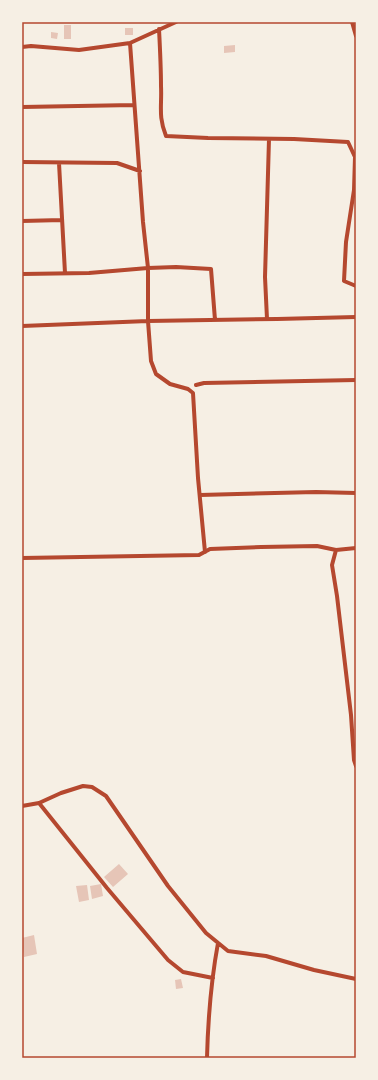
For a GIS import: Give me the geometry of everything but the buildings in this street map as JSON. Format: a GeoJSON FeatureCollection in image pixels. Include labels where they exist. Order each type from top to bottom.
{"type":"FeatureCollection","features":[{"type":"Feature","properties":{"kind":"street"},"geometry":{"type":"LineString","coordinates":[[22,47],[31,46],[79,50],[130,43],[176,22]]}},
{"type":"Feature","properties":{"kind":"street"},"geometry":{"type":"LineString","coordinates":[[352,22],[356,36]]}},
{"type":"Feature","properties":{"kind":"street"},"geometry":{"type":"LineString","coordinates":[[159,29],[162,88],[160,111],[166,136],[294,139],[348,142],[355,157],[354,190],[346,242],[344,281],[356,286]]}},
{"type":"Feature","properties":{"kind":"street"},"geometry":{"type":"LineString","coordinates":[[130,43],[143,222],[148,268],[148,321],[151,361],[156,374],[170,384],[188,389],[192,392],[205,552]]}},
{"type":"Feature","properties":{"kind":"street"},"geometry":{"type":"LineString","coordinates":[[22,107],[134,105]]}},
{"type":"Feature","properties":{"kind":"street"},"geometry":{"type":"LineString","coordinates":[[267,319],[265,277],[269,139]]}},
{"type":"Feature","properties":{"kind":"street"},"geometry":{"type":"LineString","coordinates":[[22,162],[117,163],[140,171]]}},
{"type":"Feature","properties":{"kind":"street"},"geometry":{"type":"LineString","coordinates":[[59,162],[64,274]]}},
{"type":"Feature","properties":{"kind":"street"},"geometry":{"type":"LineString","coordinates":[[22,221],[62,220]]}},
{"type":"Feature","properties":{"kind":"street"},"geometry":{"type":"LineString","coordinates":[[22,274],[89,273],[176,267],[210,269],[215,320]]}},
{"type":"Feature","properties":{"kind":"street"},"geometry":{"type":"LineString","coordinates":[[22,326],[148,321],[356,317]]}},
{"type":"Feature","properties":{"kind":"street"},"geometry":{"type":"LineString","coordinates":[[196,385],[204,383],[356,380]]}},
{"type":"Feature","properties":{"kind":"street"},"geometry":{"type":"LineString","coordinates":[[200,495],[356,492]]}},
{"type":"Feature","properties":{"kind":"street"},"geometry":{"type":"LineString","coordinates":[[22,558],[199,555],[210,549],[316,546],[336,550],[356,548]]}},
{"type":"Feature","properties":{"kind":"street"},"geometry":{"type":"LineString","coordinates":[[336,550],[332,565],[337,596],[351,715],[354,760],[356,766]]}},
{"type":"Feature","properties":{"kind":"street"},"geometry":{"type":"LineString","coordinates":[[22,806],[39,803],[61,793],[83,786],[92,787],[106,796],[168,886],[206,933],[228,951],[266,956],[314,970],[356,979]]}},
{"type":"Feature","properties":{"kind":"street"},"geometry":{"type":"LineString","coordinates":[[39,803],[107,888],[168,960],[182,972],[212,978]]}},
{"type":"Feature","properties":{"kind":"street"},"geometry":{"type":"LineString","coordinates":[[208,1058],[208,1030],[212,978],[218,943]]}}]}
